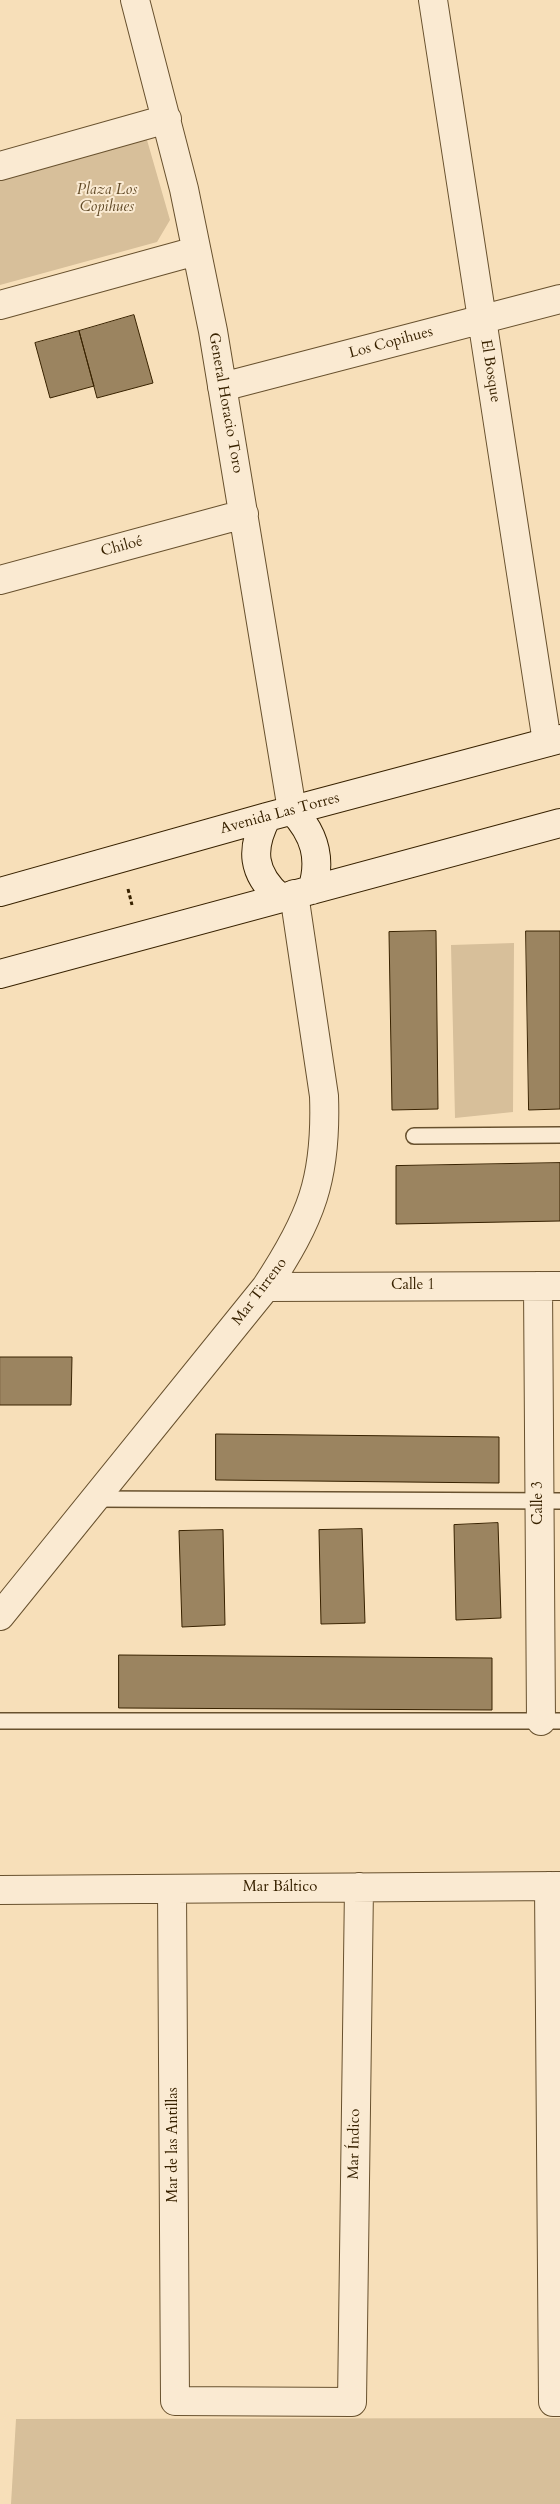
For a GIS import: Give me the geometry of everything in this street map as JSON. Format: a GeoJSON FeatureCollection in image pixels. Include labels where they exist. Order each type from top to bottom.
{"type":"FeatureCollection","features":[{"type":"Feature","properties":{"kind":"street","name":"General Horacio Toro"},"geometry":{"type":"LineString","coordinates":[[134,0],[167,119],[196,251],[244,514],[292,810]]}},
{"type":"Feature","properties":{"kind":"street","name":"El Bosque"},"geometry":{"type":"LineString","coordinates":[[433,0],[482,320],[554,740]]}},
{"type":"Feature","properties":{"kind":"street"},"geometry":{"type":"LineString","coordinates":[[0,166],[167,119]]}},
{"type":"Feature","properties":{"kind":"street"},"geometry":{"type":"LineString","coordinates":[[0,305],[196,251]]}},
{"type":"Feature","properties":{"kind":"street","name":"Los Copihues"},"geometry":{"type":"LineString","coordinates":[[222,387],[560,300]]}},
{"type":"Feature","properties":{"kind":"street","name":"Chiloé"},"geometry":{"type":"LineString","coordinates":[[0,580],[244,514]]}},
{"type":"Feature","properties":{"kind":"street","name":"Avenida Las Torres"},"geometry":{"type":"LineString","coordinates":[[0,892],[292,810],[554,740]]}},
{"type":"Feature","properties":{"kind":"street"},"geometry":{"type":"LineString","coordinates":[[292,810],[310,832],[315,845],[317,860],[295,894]]}},
{"type":"Feature","properties":{"kind":"street"},"geometry":{"type":"LineString","coordinates":[[267,817],[259,831],[255,847],[257,864],[262,877],[295,894]]}},
{"type":"Feature","properties":{"kind":"street"},"geometry":{"type":"LineString","coordinates":[[0,974],[560,823]]}},
{"type":"Feature","properties":{"kind":"street","name":"Mar Tirreno"},"geometry":{"type":"LineString","coordinates":[[0,1616],[266,1287],[301,1230],[317,1183],[324,1148],[324,1096],[295,894]]}},
{"type":"Feature","properties":{"kind":"street","name":"Calle 1"},"geometry":{"type":"LineString","coordinates":[[266,1287],[549,1286]]}},
{"type":"Feature","properties":{"kind":"street","name":"Calle 3"},"geometry":{"type":"LineString","coordinates":[[549,1286],[550,1721]]}},
{"type":"Feature","properties":{"kind":"street"},"geometry":{"type":"LineString","coordinates":[[555,1886],[556,2402]]}},
{"type":"Feature","properties":{"kind":"street","name":"Mar Báltico"},"geometry":{"type":"LineString","coordinates":[[0,1890],[555,1886]]}},
{"type":"Feature","properties":{"kind":"street","name":"Mar Índico"},"geometry":{"type":"LineString","coordinates":[[175,2400],[352,2402],[359,1887]]}},
{"type":"Feature","properties":{"kind":"street","name":"Mar de las Antillas"},"geometry":{"type":"LineString","coordinates":[[172,1889],[175,2400]]}},
{"type":"Feature","properties":{"kind":"lane"},"geometry":{"type":"LineString","coordinates":[[414,1136],[560,1135]]}},
{"type":"Feature","properties":{"kind":"lane"},"geometry":{"type":"LineString","coordinates":[[93,1499],[550,1501]]}},
{"type":"Feature","properties":{"kind":"lane"},"geometry":{"type":"LineString","coordinates":[[0,1721],[550,1721]]}},
{"type":"Feature","properties":{"kind":"path"},"geometry":{"type":"LineString","coordinates":[[120,859],[132,906],[141,903]]}},
{"type":"Feature","properties":{"kind":"green space","name":"Plaza Los Copihues"},"geometry":{"type":"Polygon","coordinates":[[[145,133],[170,220],[157,242],[0,285],[0,174],[145,133]]]}},
{"type":"Feature","properties":{"kind":"green space"},"geometry":{"type":"Polygon","coordinates":[[[514,943],[513,1112],[455,1118],[451,945],[514,943]]]}},
{"type":"Feature","properties":{"kind":"green space"},"geometry":{"type":"Polygon","coordinates":[[[560,2418],[560,2504],[11,2504],[16,2419],[560,2418]]]}},
{"type":"Feature","properties":{"kind":"building"},"geometry":{"type":"Polygon","coordinates":[[[134,315],[153,383],[97,398],[79,331],[134,315]]]}},
{"type":"Feature","properties":{"kind":"building"},"geometry":{"type":"Polygon","coordinates":[[[79,331],[94,386],[50,398],[35,343],[79,331]]]}},
{"type":"Feature","properties":{"kind":"building"},"geometry":{"type":"Polygon","coordinates":[[[436,931],[438,1109],[392,1110],[389,932],[436,931]]]}},
{"type":"Feature","properties":{"kind":"building"},"geometry":{"type":"Polygon","coordinates":[[[526,931],[560,931],[560,1109],[529,1110],[526,931]]]}},
{"type":"Feature","properties":{"kind":"building"},"geometry":{"type":"Polygon","coordinates":[[[560,1163],[560,1221],[396,1224],[396,1166],[560,1163]]]}},
{"type":"Feature","properties":{"kind":"building"},"geometry":{"type":"Polygon","coordinates":[[[0,1357],[72,1357],[71,1405],[0,1405],[0,1357]]]}},
{"type":"Feature","properties":{"kind":"building"},"geometry":{"type":"Polygon","coordinates":[[[216,1434],[499,1437],[499,1483],[216,1480],[216,1434]]]}},
{"type":"Feature","properties":{"kind":"building"},"geometry":{"type":"Polygon","coordinates":[[[498,1523],[501,1618],[456,1620],[454,1525],[498,1523]]]}},
{"type":"Feature","properties":{"kind":"building"},"geometry":{"type":"Polygon","coordinates":[[[362,1529],[365,1623],[321,1624],[319,1530],[362,1529]]]}},
{"type":"Feature","properties":{"kind":"building"},"geometry":{"type":"Polygon","coordinates":[[[223,1530],[225,1625],[182,1627],[179,1531],[223,1530]]]}},
{"type":"Feature","properties":{"kind":"building"},"geometry":{"type":"Polygon","coordinates":[[[119,1655],[492,1658],[492,1710],[119,1708],[119,1655]]]}}]}
